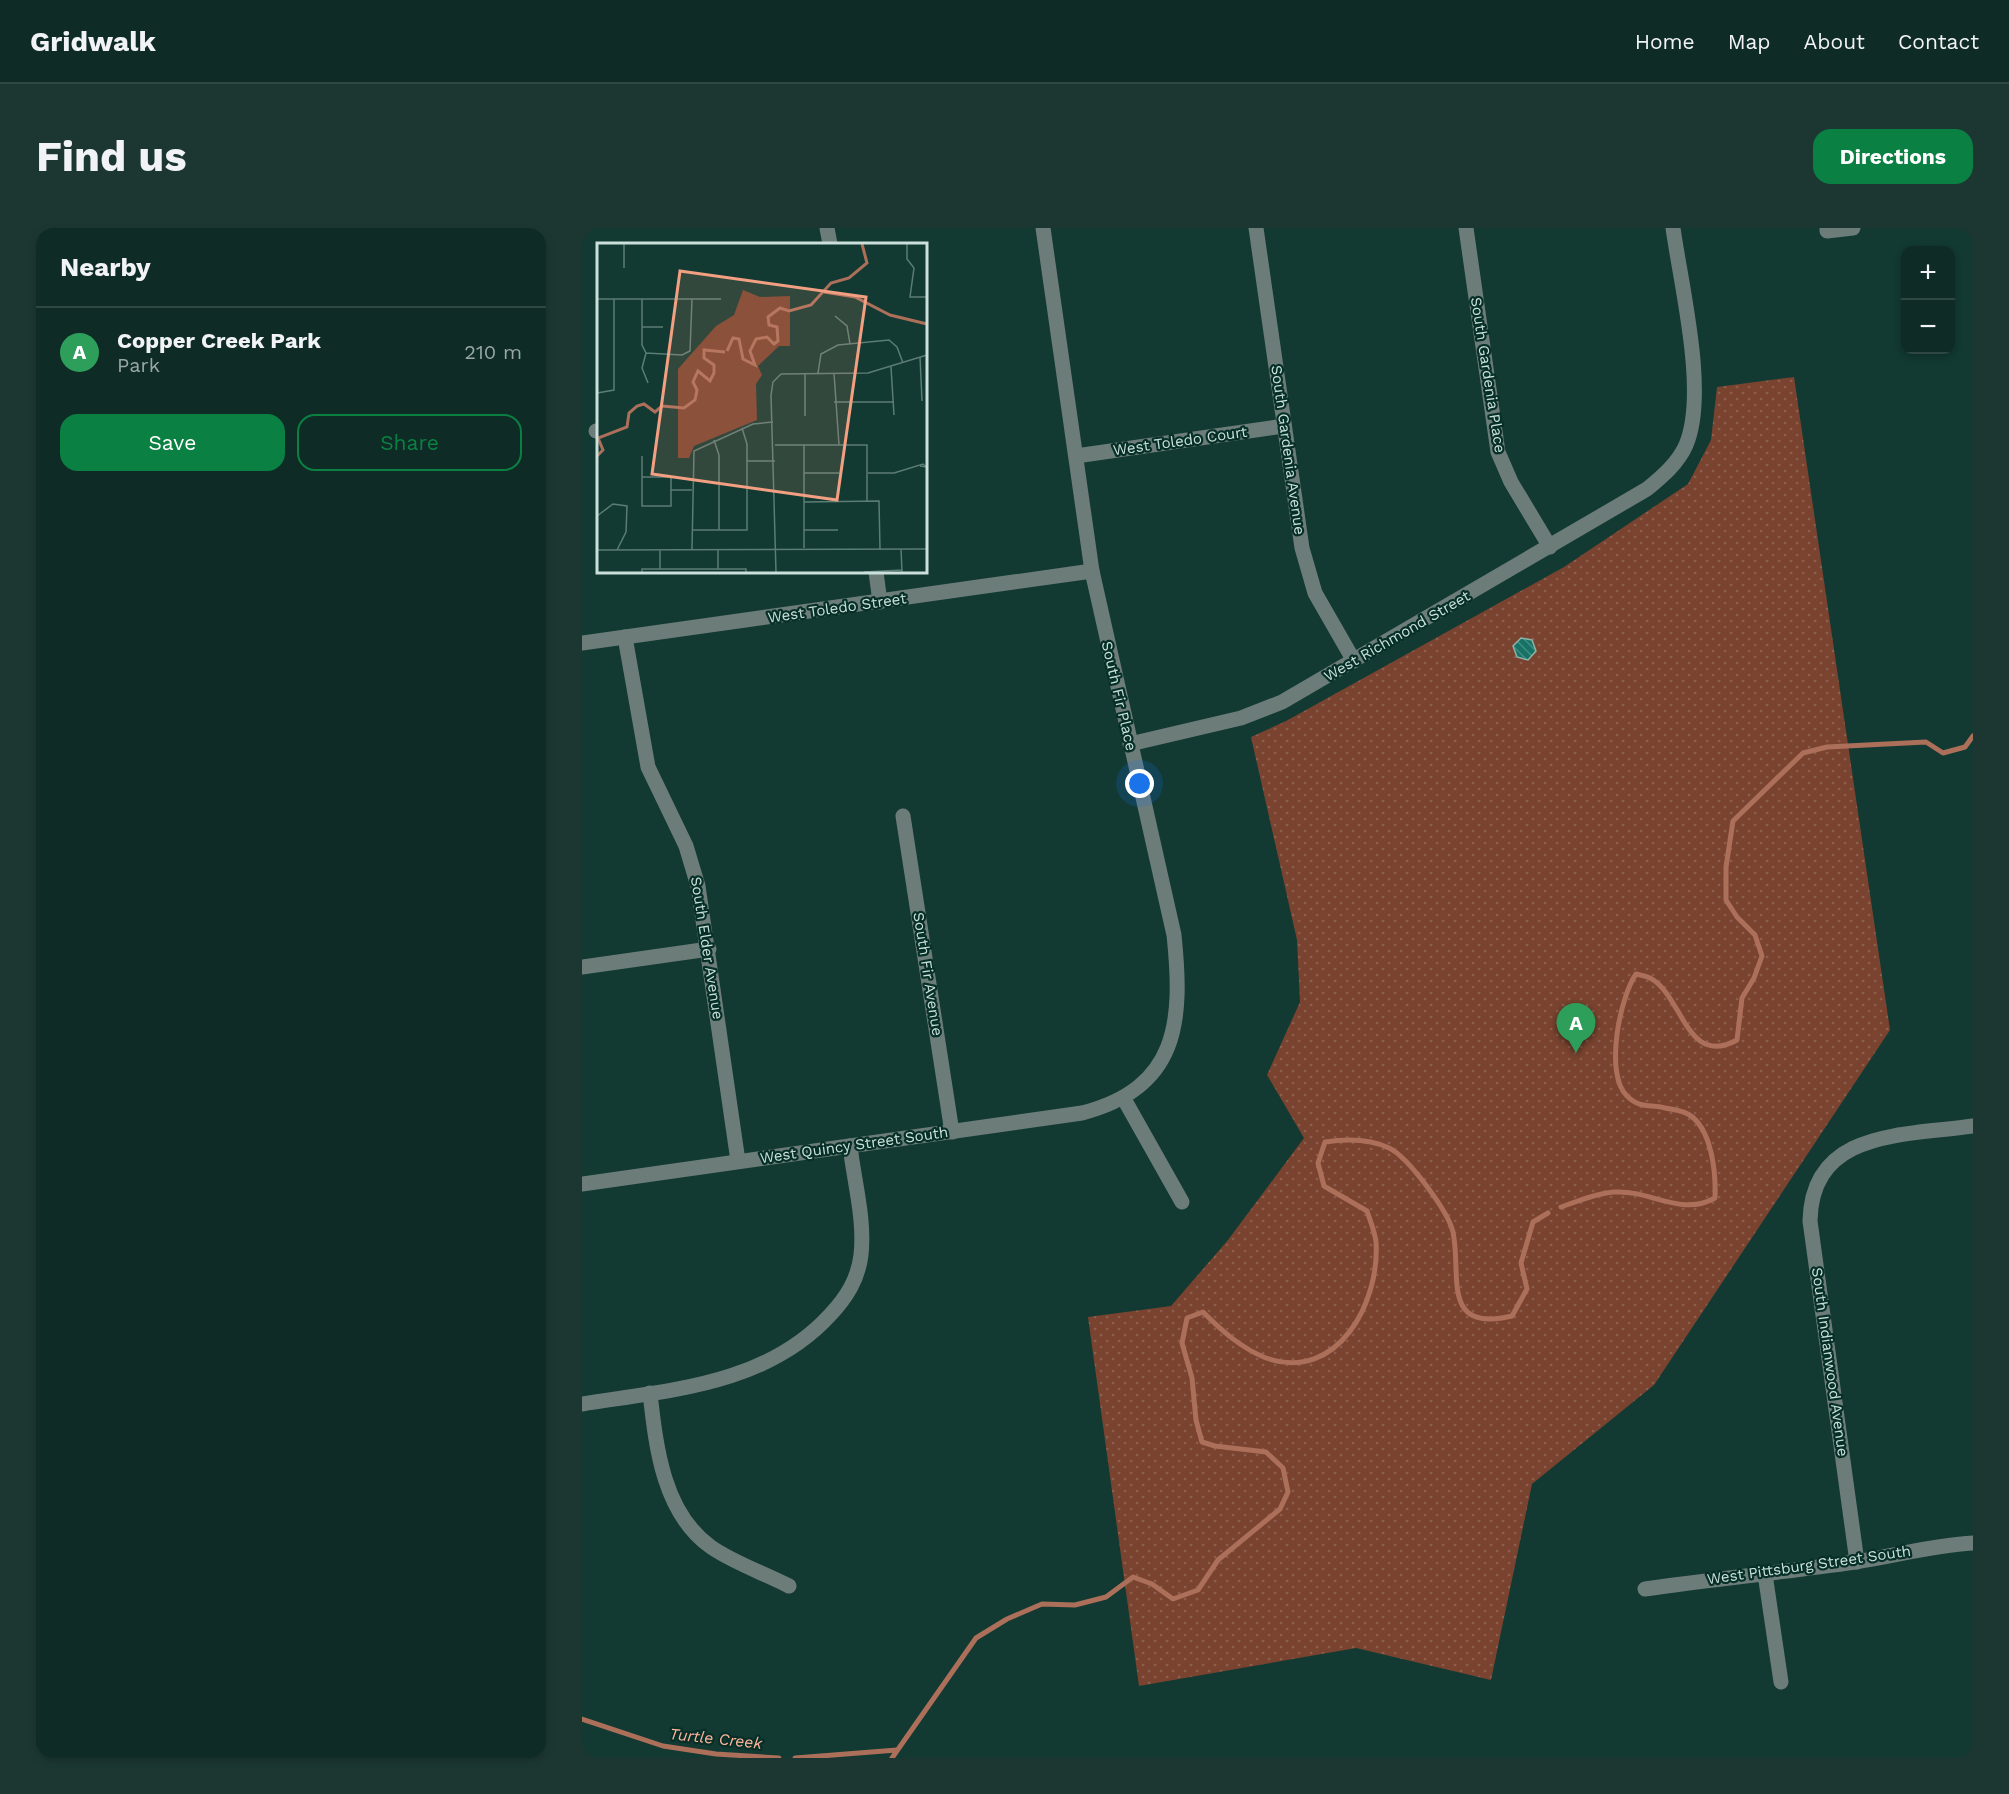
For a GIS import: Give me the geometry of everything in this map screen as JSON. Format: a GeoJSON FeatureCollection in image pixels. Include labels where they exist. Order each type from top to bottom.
{"type":"FeatureCollection","features":[{"type":"Feature","properties":{"kind":"street"},"geometry":{"type":"LineString","coordinates":[[827,228],[830,243]]}},
{"type":"Feature","properties":{"kind":"street","name":"South Fir Place"},"geometry":{"type":"LineString","coordinates":[[1043,228],[1092,571],[1172,925],[1178,994],[1177,1016],[1166,1055],[1146,1080],[1124,1099]]}},
{"type":"Feature","properties":{"kind":"street","name":"South Gardenia Avenue"},"geometry":{"type":"LineString","coordinates":[[1256,228],[1308,574],[1325,614],[1354,661]]}},
{"type":"Feature","properties":{"kind":"street","name":"South Gardenia Place"},"geometry":{"type":"LineString","coordinates":[[1466,228],[1498,452],[1511,482],[1550,547]]}},
{"type":"Feature","properties":{"kind":"street","name":"West Richmond Street"},"geometry":{"type":"LineString","coordinates":[[1130,744],[1263,711],[1550,547],[1647,489],[1669,469],[1685,445],[1696,399],[1673,228]]}},
{"type":"Feature","properties":{"kind":"street"},"geometry":{"type":"LineString","coordinates":[[1827,230],[1853,228]]}},
{"type":"Feature","properties":{"kind":"street","name":"West Toledo Court"},"geometry":{"type":"LineString","coordinates":[[1076,456],[1284,426]]}},
{"type":"Feature","properties":{"kind":"street","name":"West Toledo Street"},"geometry":{"type":"LineString","coordinates":[[582,643],[1092,571]]}},
{"type":"Feature","properties":{"kind":"street"},"geometry":{"type":"LineString","coordinates":[[876,573],[880,602]]}},
{"type":"Feature","properties":{"kind":"street","name":"South Elder Avenue"},"geometry":{"type":"LineString","coordinates":[[625,637],[645,756],[656,788],[693,866],[709,949],[738,1161]]}},
{"type":"Feature","properties":{"kind":"street","name":"South Fir Avenue"},"geometry":{"type":"LineString","coordinates":[[903,816],[952,1132]]}},
{"type":"Feature","properties":{"kind":"street"},"geometry":{"type":"LineString","coordinates":[[582,967],[709,949]]}},
{"type":"Feature","properties":{"kind":"street"},"geometry":{"type":"LineString","coordinates":[[1124,1099],[1182,1202]]}},
{"type":"Feature","properties":{"kind":"street","name":"West Quincy Street South"},"geometry":{"type":"LineString","coordinates":[[582,1184],[1083,1113],[1124,1099]]}},
{"type":"Feature","properties":{"kind":"street","name":"South Indianwood Avenue"},"geometry":{"type":"LineString","coordinates":[[1857,1562],[1810,1221],[1815,1186],[1828,1166],[1856,1145],[1874,1140],[1973,1126]]}},
{"type":"Feature","properties":{"kind":"street"},"geometry":{"type":"LineString","coordinates":[[582,1404],[713,1382],[753,1369],[800,1342],[841,1303],[852,1287],[861,1254],[861,1227],[850,1146]]}},
{"type":"Feature","properties":{"kind":"street"},"geometry":{"type":"LineString","coordinates":[[650,1393],[665,1480],[680,1514],[689,1527],[712,1547],[789,1586]]}},
{"type":"Feature","properties":{"kind":"street","name":"West Pittsburg Street South"},"geometry":{"type":"LineString","coordinates":[[1645,1589],[1857,1562],[1948,1544],[1973,1543]]}},
{"type":"Feature","properties":{"kind":"street"},"geometry":{"type":"LineString","coordinates":[[1766,1574],[1781,1682]]}},
{"type":"Feature","properties":{"kind":"shaded area"},"geometry":{"type":"Polygon","coordinates":[[[1794,377],[1890,1030],[1654,1385],[1532,1484],[1491,1680],[1356,1648],[1139,1686],[1088,1317],[1171,1306],[1228,1240],[1304,1138],[1267,1075],[1300,1002],[1297,940],[1251,737],[1286,721],[1564,567],[1688,484],[1711,440],[1717,387],[1794,377]]]}},
{"type":"Feature","properties":{"kind":"building"},"geometry":{"type":"Polygon","coordinates":[[[1521,638],[1532,640],[1536,651],[1528,660],[1517,657],[1513,646],[1521,638]]]}},
{"type":"Feature","properties":{"kind":"waterway"},"geometry":{"type":"LineString","coordinates":[[1561,1207],[1615,1192],[1628,1192],[1690,1205],[1715,1198],[1715,1176],[1711,1152],[1696,1121],[1686,1113],[1636,1103],[1627,1096],[1620,1085],[1616,1071],[1616,1054],[1620,1017],[1636,974],[1650,978],[1661,987],[1687,1026],[1707,1045],[1720,1046],[1737,1040],[1742,998],[1754,978],[1762,956],[1755,935],[1737,917],[1726,900],[1726,867],[1733,821],[1803,753],[1827,747],[1926,742],[1943,753],[1965,747],[1973,736]]}},
{"type":"Feature","properties":{"kind":"waterway"},"geometry":{"type":"LineString","coordinates":[[892,1758],[976,1638],[1007,1619],[1042,1604],[1075,1605],[1106,1597],[1133,1577],[1152,1584],[1173,1599],[1198,1590],[1218,1560],[1280,1509],[1288,1492],[1283,1468],[1266,1452],[1215,1446],[1202,1442],[1196,1420],[1192,1378],[1182,1343],[1187,1318],[1203,1312],[1248,1349],[1266,1358],[1292,1363],[1314,1359],[1334,1348],[1350,1332],[1362,1312],[1371,1289],[1376,1242],[1367,1211],[1324,1186],[1318,1163],[1325,1142],[1357,1140],[1382,1145],[1397,1153],[1416,1173],[1436,1199],[1450,1223],[1453,1232],[1459,1296],[1464,1308],[1474,1316],[1489,1319],[1512,1316],[1527,1289],[1521,1263],[1533,1222],[1548,1213]]}},
{"type":"Feature","properties":{"kind":"waterway","name":"Turtle Creek"},"geometry":{"type":"LineString","coordinates":[[582,1719],[663,1746],[716,1754],[779,1758]]}},
{"type":"Feature","properties":{"kind":"waterway","name":"Turtle Creek"},"geometry":{"type":"LineString","coordinates":[[795,1758],[897,1750]]}},
{"type":"Feature","properties":{"kind":"place","name":"Copper Creek Park"},"geometry":{"type":"Point","coordinates":[1576,1053]}}]}
